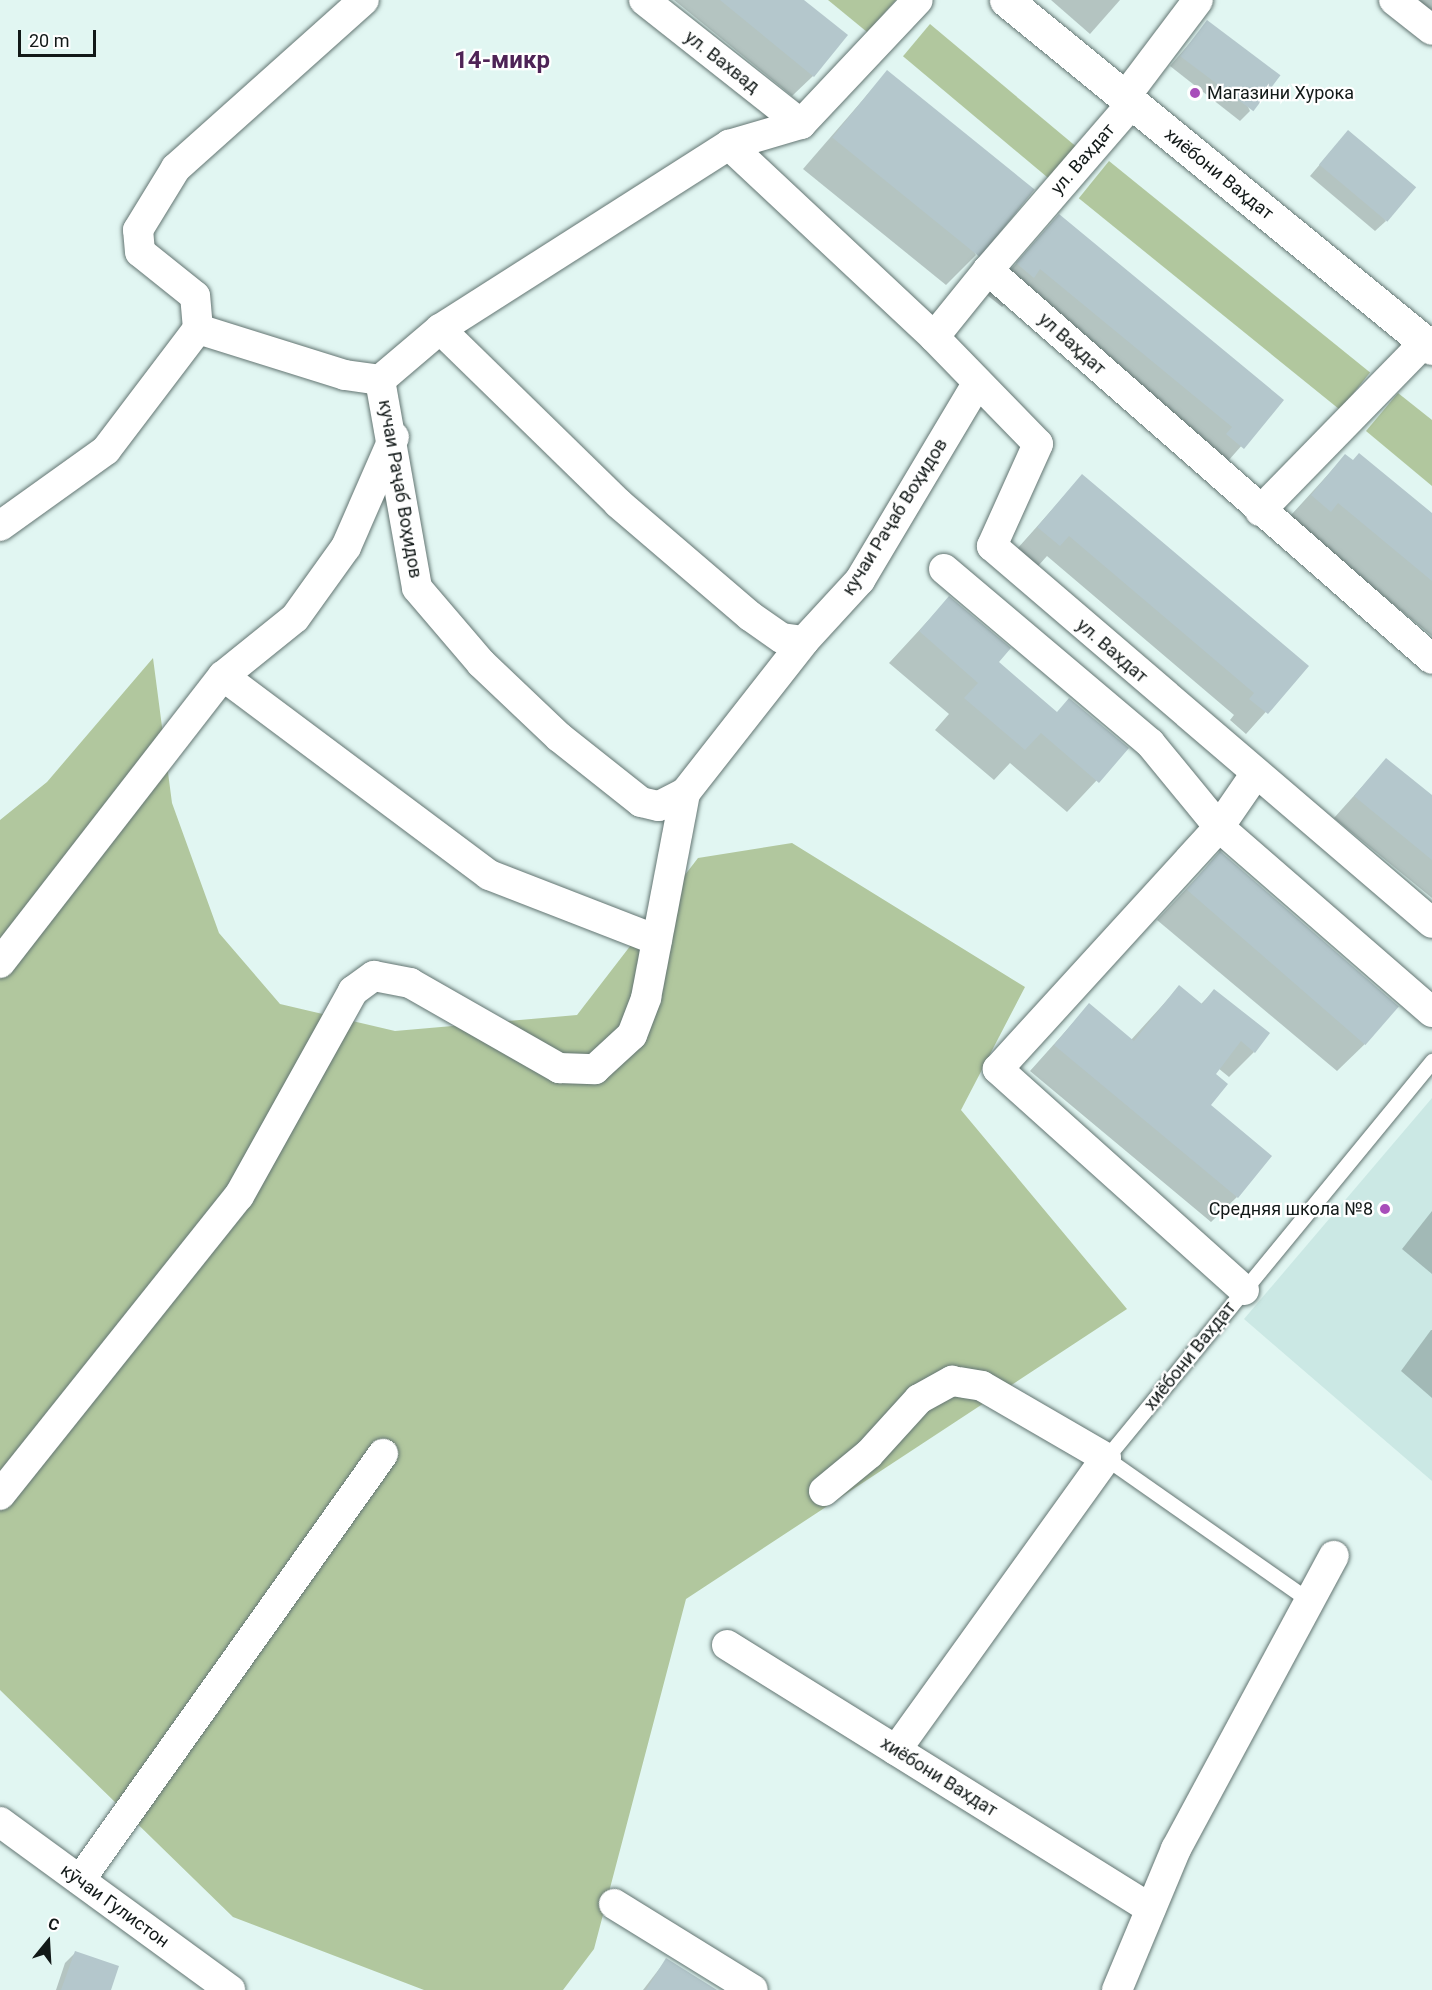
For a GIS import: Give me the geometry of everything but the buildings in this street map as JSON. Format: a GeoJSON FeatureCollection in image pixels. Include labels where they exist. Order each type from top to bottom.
{"type":"FeatureCollection","features":[{"type":"Feature","properties":{"kind":"main road","name":"хиёбони Ваҳдат"},"geometry":{"type":"LineString","coordinates":[[1006,0],[1428,345]]}},
{"type":"Feature","properties":{"kind":"street"},"geometry":{"type":"LineString","coordinates":[[6,512],[106,450],[198,329],[195,296],[140,252],[138,230],[176,168],[364,0]]}},
{"type":"Feature","properties":{"kind":"street","name":"ул. Вахвад"},"geometry":{"type":"LineString","coordinates":[[644,0],[801,124]]}},
{"type":"Feature","properties":{"kind":"street"},"geometry":{"type":"LineString","coordinates":[[198,329],[345,375],[380,380],[440,329],[729,145],[801,124],[918,0]]}},
{"type":"Feature","properties":{"kind":"street","name":"ул. Вахдат"},"geometry":{"type":"LineString","coordinates":[[988,270],[1128,100],[1198,0]]}},
{"type":"Feature","properties":{"kind":"street"},"geometry":{"type":"LineString","coordinates":[[1394,0],[1432,30]]}},
{"type":"Feature","properties":{"kind":"street"},"geometry":{"type":"LineString","coordinates":[[729,145],[934,337],[988,270]]}},
{"type":"Feature","properties":{"kind":"street","name":"ул Ваҳдат"},"geometry":{"type":"LineString","coordinates":[[988,270],[1260,511],[1432,659]]}},
{"type":"Feature","properties":{"kind":"street"},"geometry":{"type":"LineString","coordinates":[[440,329],[618,504],[750,616],[782,638],[804,641]]}},
{"type":"Feature","properties":{"kind":"street","name":"ул. Вахдат"},"geometry":{"type":"LineString","coordinates":[[934,337],[977,384],[1038,444],[992,546],[1254,776],[1432,923]]}},
{"type":"Feature","properties":{"kind":"street"},"geometry":{"type":"LineString","coordinates":[[1260,511],[1428,345]]}},
{"type":"Feature","properties":{"kind":"street","name":"кучаи Раҷаб Воҳидов"},"geometry":{"type":"LineString","coordinates":[[380,380],[394,436],[417,588],[481,663],[559,737],[641,802],[659,806],[685,793],[804,641],[860,580],[977,384]]}},
{"type":"Feature","properties":{"kind":"street"},"geometry":{"type":"LineString","coordinates":[[0,963],[223,676],[295,618],[346,547],[394,436]]}},
{"type":"Feature","properties":{"kind":"street"},"geometry":{"type":"LineString","coordinates":[[944,569],[1150,743],[1219,827],[1432,1012]]}},
{"type":"Feature","properties":{"kind":"street"},"geometry":{"type":"LineString","coordinates":[[223,676],[489,875],[657,940]]}},
{"type":"Feature","properties":{"kind":"street"},"geometry":{"type":"LineString","coordinates":[[1244,1290],[998,1069],[1219,827],[1254,776]]}},
{"type":"Feature","properties":{"kind":"street"},"geometry":{"type":"LineString","coordinates":[[0,1495],[239,1196],[353,992],[374,976],[410,983],[559,1068],[595,1069],[632,1035],[657,940],[685,793]]}},
{"type":"Feature","properties":{"kind":"street"},"geometry":{"type":"LineString","coordinates":[[824,1491],[869,1454],[919,1399],[952,1381],[982,1386],[1106,1458],[896,1750]]}},
{"type":"Feature","properties":{"kind":"street"},"geometry":{"type":"LineString","coordinates":[[80,1880],[383,1454]]}},
{"type":"Feature","properties":{"kind":"street"},"geometry":{"type":"LineString","coordinates":[[1117,1990],[1176,1849],[1334,1556]]}},
{"type":"Feature","properties":{"kind":"street","name":"хиёбони Вахдат"},"geometry":{"type":"LineString","coordinates":[[727,1645],[1151,1909]]}},
{"type":"Feature","properties":{"kind":"street","name":"кӯчаи Гулистон"},"geometry":{"type":"LineString","coordinates":[[0,1822],[230,1990]]}},
{"type":"Feature","properties":{"kind":"street"},"geometry":{"type":"LineString","coordinates":[[614,1904],[753,1990]]}},
{"type":"Feature","properties":{"kind":"lane","name":"хиёбони Вахдат"},"geometry":{"type":"LineString","coordinates":[[1106,1458],[1432,1062]]}},
{"type":"Feature","properties":{"kind":"lane"},"geometry":{"type":"LineString","coordinates":[[1106,1458],[1310,1601]]}},
{"type":"Feature","properties":{"kind":"shaded area","name":"Средняя школа №8"},"geometry":{"type":"Polygon","coordinates":[[[1432,1098],[1432,1481],[1244,1319],[1432,1098]]]}},
{"type":"Feature","properties":{"kind":"green space"},"geometry":{"type":"Polygon","coordinates":[[[828,0],[896,0],[867,32],[828,0]]]}},
{"type":"Feature","properties":{"kind":"green space"},"geometry":{"type":"Polygon","coordinates":[[[930,24],[1079,149],[1052,182],[903,56],[930,24]]]}},
{"type":"Feature","properties":{"kind":"green space"},"geometry":{"type":"Polygon","coordinates":[[[1109,161],[1370,372],[1340,410],[1079,198],[1109,161]]]}},
{"type":"Feature","properties":{"kind":"green space"},"geometry":{"type":"Polygon","coordinates":[[[1398,393],[1432,420],[1432,486],[1366,431],[1398,393]]]}},
{"type":"Feature","properties":{"kind":"green space"},"geometry":{"type":"Polygon","coordinates":[[[153,658],[172,803],[219,933],[280,1004],[395,1031],[577,1015],[698,858],[792,843],[1025,987],[961,1110],[1127,1309],[686,1599],[594,1949],[563,1990],[424,1990],[233,1917],[0,1690],[0,820],[47,782],[153,658]]]}},
{"type":"Feature","properties":{"kind":"place","name":"Магазини Хурока"},"geometry":{"type":"Point","coordinates":[1195,93]}},
{"type":"Feature","properties":{"kind":"place","name":"Средняя школа №8"},"geometry":{"type":"Point","coordinates":[1385,1209]}},
{"type":"Feature","properties":{"kind":"district","name":"14-микр"},"geometry":{"type":"Point","coordinates":[502,61]}}]}
